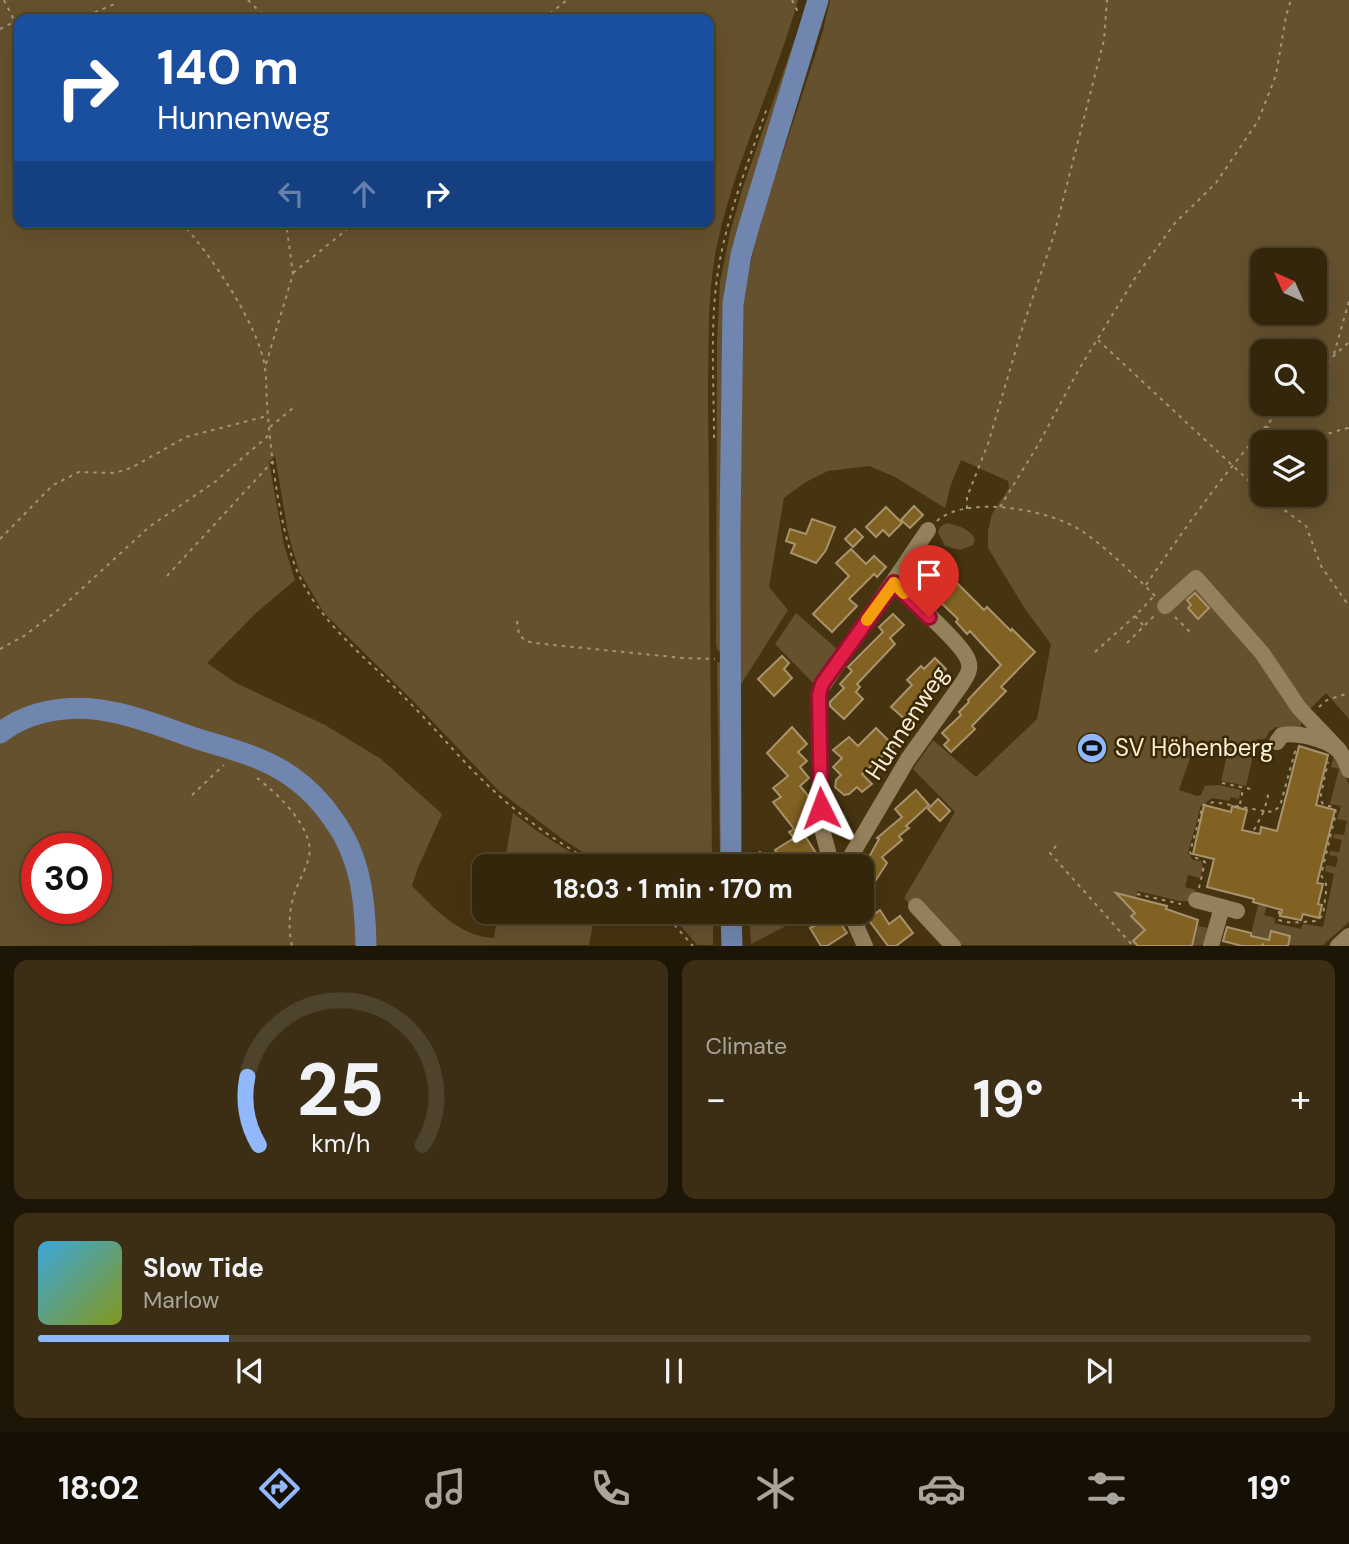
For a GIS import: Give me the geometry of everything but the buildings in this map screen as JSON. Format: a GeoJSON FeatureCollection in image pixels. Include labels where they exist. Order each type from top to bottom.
{"type":"FeatureCollection","features":[{"type":"Feature","properties":{"kind":"main road"},"geometry":{"type":"LineString","coordinates":[[731,854],[730,529],[733,304],[749,226],[818,0]]}},
{"type":"Feature","properties":{"kind":"main road"},"geometry":{"type":"LineString","coordinates":[[0,733],[33,715],[65,708],[81,708],[120,715],[274,766],[306,788],[333,818],[352,853],[360,876],[365,905],[366,946]]}},
{"type":"Feature","properties":{"kind":"main road"},"geometry":{"type":"LineString","coordinates":[[731,924],[732,946]]}},
{"type":"Feature","properties":{"kind":"street"},"geometry":{"type":"LineString","coordinates":[[829,854],[823,833],[820,782],[820,690],[928,530]]}},
{"type":"Feature","properties":{"kind":"street"},"geometry":{"type":"LineString","coordinates":[[1161,610],[1196,578],[1262,653],[1334,755]]}},
{"type":"Feature","properties":{"kind":"street","name":"Hunnenweg"},"geometry":{"type":"LineString","coordinates":[[852,854],[908,759],[961,685],[970,667],[961,648],[894,583]]}},
{"type":"Feature","properties":{"kind":"street"},"geometry":{"type":"LineString","coordinates":[[1277,742],[1282,735],[1289,734],[1321,741],[1349,770]]}},
{"type":"Feature","properties":{"kind":"street"},"geometry":{"type":"LineString","coordinates":[[1196,900],[1230,909],[1211,946]]}},
{"type":"Feature","properties":{"kind":"street"},"geometry":{"type":"LineString","coordinates":[[916,906],[953,946]]}},
{"type":"Feature","properties":{"kind":"street"},"geometry":{"type":"LineString","coordinates":[[855,924],[865,946]]}},
{"type":"Feature","properties":{"kind":"street"},"geometry":{"type":"LineString","coordinates":[[1338,946],[1349,936]]}},
{"type":"Feature","properties":{"kind":"path"},"geometry":{"type":"LineString","coordinates":[[4,0],[14,20]]}},
{"type":"Feature","properties":{"kind":"path"},"geometry":{"type":"LineString","coordinates":[[248,0],[262,14]]}},
{"type":"Feature","properties":{"kind":"path"},"geometry":{"type":"LineString","coordinates":[[549,14],[567,0]]}},
{"type":"Feature","properties":{"kind":"path"},"geometry":{"type":"LineString","coordinates":[[792,0],[799,14]]}},
{"type":"Feature","properties":{"kind":"path"},"geometry":{"type":"LineString","coordinates":[[967,509],[969,489],[988,444],[1022,329],[1054,235],[1104,40],[1107,0]]}},
{"type":"Feature","properties":{"kind":"path"},"geometry":{"type":"LineString","coordinates":[[1000,507],[1137,275],[1175,223],[1216,183],[1258,121],[1276,75],[1291,0]]}},
{"type":"Feature","properties":{"kind":"path"},"geometry":{"type":"LineString","coordinates":[[92,14],[117,4]]}},
{"type":"Feature","properties":{"kind":"path"},"geometry":{"type":"LineString","coordinates":[[186,228],[213,264],[240,307],[265,366],[273,460],[292,558],[302,585],[321,614],[495,793],[578,854]]}},
{"type":"Feature","properties":{"kind":"path"},"geometry":{"type":"LineString","coordinates":[[265,366],[293,274],[287,228]]}},
{"type":"Feature","properties":{"kind":"path"},"geometry":{"type":"LineString","coordinates":[[293,274],[349,228]]}},
{"type":"Feature","properties":{"kind":"path"},"geometry":{"type":"LineString","coordinates":[[1334,354],[1349,301]]}},
{"type":"Feature","properties":{"kind":"path"},"geometry":{"type":"LineString","coordinates":[[1097,340],[1250,483]]}},
{"type":"Feature","properties":{"kind":"path"},"geometry":{"type":"LineString","coordinates":[[1327,361],[1349,342]]}},
{"type":"Feature","properties":{"kind":"path"},"geometry":{"type":"LineString","coordinates":[[269,428],[293,408]]}},
{"type":"Feature","properties":{"kind":"path"},"geometry":{"type":"LineString","coordinates":[[0,539],[53,485],[79,472],[115,473],[131,468],[186,437],[268,416]]}},
{"type":"Feature","properties":{"kind":"path"},"geometry":{"type":"LineString","coordinates":[[1146,586],[1231,466],[1275,416]]}},
{"type":"Feature","properties":{"kind":"path"},"geometry":{"type":"LineString","coordinates":[[1266,426],[1280,438],[1296,442],[1313,440],[1335,430],[1349,428]]}},
{"type":"Feature","properties":{"kind":"path"},"geometry":{"type":"LineString","coordinates":[[0,649],[24,636],[61,607],[149,527],[216,481],[270,435]]}},
{"type":"Feature","properties":{"kind":"path"},"geometry":{"type":"LineString","coordinates":[[167,576],[273,460]]}},
{"type":"Feature","properties":{"kind":"path"},"geometry":{"type":"LineString","coordinates":[[928,530],[940,518],[967,509],[1000,507],[1054,518],[1081,530],[1155,596],[1095,652]]}},
{"type":"Feature","properties":{"kind":"path"},"geometry":{"type":"LineString","coordinates":[[1280,507],[1306,526],[1321,566],[1349,606]]}},
{"type":"Feature","properties":{"kind":"path"},"geometry":{"type":"LineString","coordinates":[[1127,643],[1161,610],[1193,635]]}},
{"type":"Feature","properties":{"kind":"path"},"geometry":{"type":"LineString","coordinates":[[1135,616],[1144,626]]}},
{"type":"Feature","properties":{"kind":"path"},"geometry":{"type":"LineString","coordinates":[[517,621],[519,635],[534,643],[683,659],[714,659]]}},
{"type":"Feature","properties":{"kind":"path"},"geometry":{"type":"LineString","coordinates":[[1327,700],[1349,693]]}},
{"type":"Feature","properties":{"kind":"path"},"geometry":{"type":"LineString","coordinates":[[1138,894],[1194,907],[1205,864],[1204,860],[1194,857],[1190,852],[1201,808],[1206,803],[1214,802],[1273,812],[1280,806],[1297,743]]}},
{"type":"Feature","properties":{"kind":"path"},"geometry":{"type":"LineString","coordinates":[[192,795],[230,760],[232,750]]}},
{"type":"Feature","properties":{"kind":"path"},"geometry":{"type":"LineString","coordinates":[[1279,911],[1279,920],[1295,924],[1307,920],[1317,921],[1323,915],[1327,886],[1321,875],[1336,813],[1335,808],[1323,804],[1320,799],[1334,755]]}},
{"type":"Feature","properties":{"kind":"path"},"geometry":{"type":"LineString","coordinates":[[254,775],[297,818],[310,841],[309,857],[294,894],[288,929],[292,946]]}},
{"type":"Feature","properties":{"kind":"path"},"geometry":{"type":"LineString","coordinates":[[1222,783],[1255,790]]}},
{"type":"Feature","properties":{"kind":"path"},"geometry":{"type":"LineString","coordinates":[[1240,805],[1243,788]]}},
{"type":"Feature","properties":{"kind":"path"},"geometry":{"type":"LineString","coordinates":[[1254,830],[1264,811],[1268,796],[1266,792]]}},
{"type":"Feature","properties":{"kind":"path"},"geometry":{"type":"LineString","coordinates":[[1056,846],[1049,853],[1133,946]]}},
{"type":"Feature","properties":{"kind":"path"},"geometry":{"type":"LineString","coordinates":[[674,924],[693,946]]}},
{"type":"Feature","properties":{"kind":"shaded area"},"geometry":{"type":"Polygon","coordinates":[[[0,0],[798,0],[734,183],[717,245],[712,281],[708,390],[712,854],[586,854],[499,791],[324,613],[299,571],[288,533],[275,456],[269,462],[284,545],[295,580],[255,614],[207,663],[236,683],[325,725],[381,759],[442,814],[412,886],[449,920],[470,932],[494,938],[496,924],[593,924],[589,945],[375,945],[316,786],[113,705],[0,722],[0,0]]]}},
{"type":"Feature","properties":{"kind":"shaded area"},"geometry":{"type":"Polygon","coordinates":[[[830,0],[1349,0],[1349,719],[1326,693],[1303,716],[1300,730],[1276,727],[1265,739],[1257,739],[1246,786],[1221,781],[1229,747],[1220,745],[1192,752],[1179,790],[1197,796],[1201,795],[1205,786],[1219,785],[1241,790],[1239,799],[1231,797],[1229,801],[1213,798],[1201,805],[1188,853],[1193,860],[1201,861],[1203,868],[1200,878],[1188,875],[1185,887],[1196,890],[1189,901],[1137,891],[1135,913],[1132,916],[1166,945],[947,945],[904,898],[955,812],[913,769],[933,740],[976,777],[1037,719],[1051,644],[1025,609],[988,548],[992,514],[1009,488],[1008,481],[961,460],[945,508],[895,477],[869,466],[828,471],[804,483],[784,498],[769,587],[788,610],[738,689],[742,307],[757,232],[823,31],[830,0]]]}},
{"type":"Feature","properties":{"kind":"shaded area"},"geometry":{"type":"Polygon","coordinates":[[[800,24],[749,192],[721,652],[717,650],[716,643],[717,342],[720,282],[743,187],[800,24]]]}},
{"type":"Feature","properties":{"kind":"shaded area"},"geometry":{"type":"Polygon","coordinates":[[[947,523],[970,532],[975,539],[973,545],[960,550],[945,546],[938,532],[940,527],[947,523]]]}},
{"type":"Feature","properties":{"kind":"shaded area"},"geometry":{"type":"Polygon","coordinates":[[[796,613],[837,649],[814,684],[775,644],[796,613]]]}},
{"type":"Feature","properties":{"kind":"shaded area"},"geometry":{"type":"Polygon","coordinates":[[[721,662],[726,854],[720,854],[717,663],[721,662]]]}},
{"type":"Feature","properties":{"kind":"shaded area"},"geometry":{"type":"Polygon","coordinates":[[[74,716],[108,720],[235,757],[289,784],[321,815],[344,858],[353,886],[358,945],[0,946],[0,743],[30,725],[74,716]]]}},
{"type":"Feature","properties":{"kind":"shaded area"},"geometry":{"type":"Polygon","coordinates":[[[1335,751],[1349,785],[1349,922],[1323,945],[1288,945],[1290,936],[1271,931],[1269,940],[1264,939],[1258,945],[1248,946],[1258,906],[1263,902],[1268,903],[1264,915],[1275,918],[1274,923],[1301,929],[1303,924],[1323,927],[1334,874],[1325,871],[1326,865],[1336,867],[1338,857],[1329,855],[1330,851],[1339,852],[1342,840],[1333,838],[1334,834],[1344,835],[1347,821],[1337,819],[1341,806],[1330,804],[1339,769],[1331,767],[1335,751]]]}},
{"type":"Feature","properties":{"kind":"shaded area"},"geometry":{"type":"Polygon","coordinates":[[[513,813],[573,854],[506,854],[513,813]]]}},
{"type":"Feature","properties":{"kind":"shaded area"},"geometry":{"type":"Polygon","coordinates":[[[679,924],[713,924],[713,945],[697,945],[679,924]]]}},
{"type":"Feature","properties":{"kind":"shaded area"},"geometry":{"type":"Polygon","coordinates":[[[750,924],[790,924],[751,944],[750,924]]]}},
{"type":"Feature","properties":{"kind":"shaded area"},"geometry":{"type":"Polygon","coordinates":[[[1198,926],[1208,928],[1204,945],[1193,946],[1198,926]]]}},
{"type":"Feature","properties":{"kind":"slow traffic"},"geometry":{"type":"LineString","coordinates":[[867,620],[894,583],[904,593]]}},
{"type":"Feature","properties":{"kind":"place","name":"SV Höhenberg"},"geometry":{"type":"Point","coordinates":[1092,748]}},
{"type":"Feature","properties":{"kind":"route"},"geometry":{"type":"LineString","coordinates":[[821,808],[819,695],[822,684],[894,583],[929,617]]}}]}
